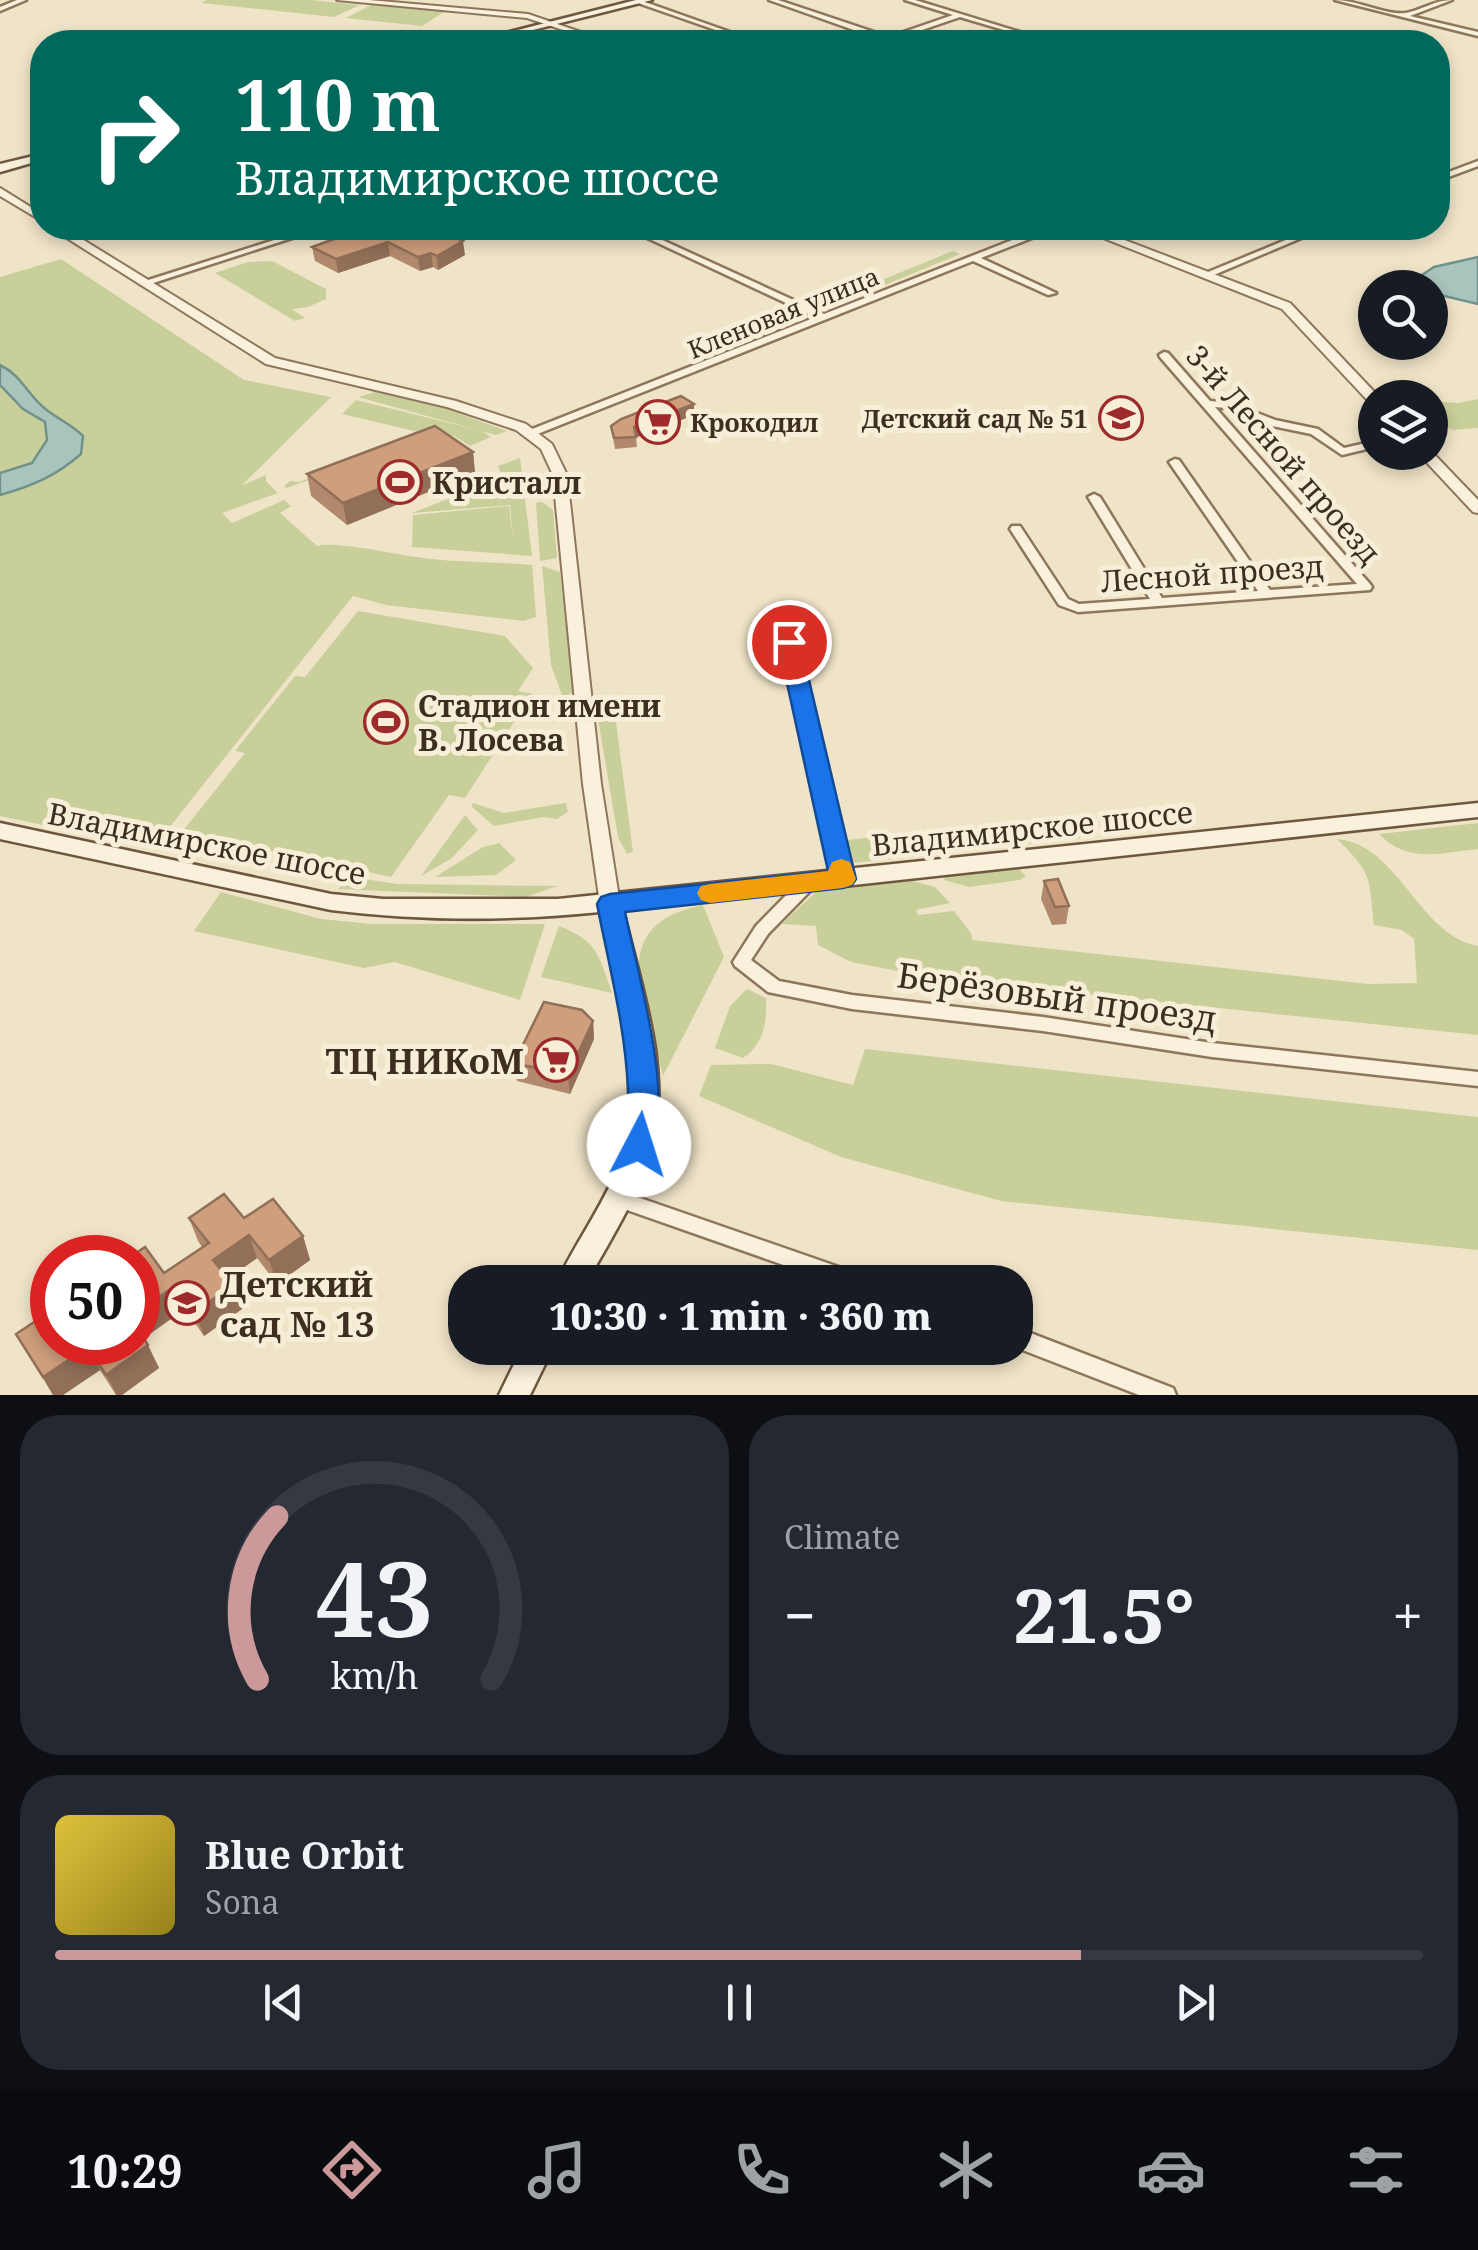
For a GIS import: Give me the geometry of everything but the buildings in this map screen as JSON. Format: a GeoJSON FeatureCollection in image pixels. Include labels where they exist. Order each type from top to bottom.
{"type":"FeatureCollection","features":[{"type":"Feature","properties":{"kind":"main road"},"geometry":{"type":"LineString","coordinates":[[522,30],[643,1]]}},
{"type":"Feature","properties":{"kind":"main road"},"geometry":{"type":"LineString","coordinates":[[0,168],[30,160]]}},
{"type":"Feature","properties":{"kind":"main road","name":"Владимирское шоссе"},"geometry":{"type":"LineString","coordinates":[[0,830],[312,898],[383,908],[558,908],[1478,810]]}},
{"type":"Feature","properties":{"kind":"main road"},"geometry":{"type":"LineString","coordinates":[[581,1265],[639,1145],[643,1096],[640,1056],[610,904]]}},
{"type":"Feature","properties":{"kind":"main road"},"geometry":{"type":"LineString","coordinates":[[514,1395],[529,1365]]}},
{"type":"Feature","properties":{"kind":"street"},"geometry":{"type":"LineString","coordinates":[[0,9],[23,0]]}},
{"type":"Feature","properties":{"kind":"street"},"geometry":{"type":"LineString","coordinates":[[341,0],[515,14],[574,30]]}},
{"type":"Feature","properties":{"kind":"street"},"geometry":{"type":"LineString","coordinates":[[772,0],[853,30]]}},
{"type":"Feature","properties":{"kind":"street"},"geometry":{"type":"LineString","coordinates":[[908,0],[1007,30]]}},
{"type":"Feature","properties":{"kind":"street"},"geometry":{"type":"LineString","coordinates":[[1338,0],[1478,34]]}},
{"type":"Feature","properties":{"kind":"street"},"geometry":{"type":"LineString","coordinates":[[1403,16],[1448,0]]}},
{"type":"Feature","properties":{"kind":"street"},"geometry":{"type":"LineString","coordinates":[[643,1],[722,30]]}},
{"type":"Feature","properties":{"kind":"street"},"geometry":{"type":"LineString","coordinates":[[925,30],[959,16]]}},
{"type":"Feature","properties":{"kind":"street"},"geometry":{"type":"LineString","coordinates":[[1450,174],[1478,162]]}},
{"type":"Feature","properties":{"kind":"street"},"geometry":{"type":"LineString","coordinates":[[0,191],[30,210]]}},
{"type":"Feature","properties":{"kind":"street"},"geometry":{"type":"LineString","coordinates":[[76,240],[271,361],[451,404],[532,433],[553,454],[560,475],[590,767],[610,904]]}},
{"type":"Feature","properties":{"kind":"street"},"geometry":{"type":"LineString","coordinates":[[144,283],[280,240]]}},
{"type":"Feature","properties":{"kind":"street"},"geometry":{"type":"LineString","coordinates":[[656,240],[824,317]]}},
{"type":"Feature","properties":{"kind":"street","name":"Кленовая улица"},"geometry":{"type":"LineString","coordinates":[[532,433],[1019,240]]}},
{"type":"Feature","properties":{"kind":"street"},"geometry":{"type":"LineString","coordinates":[[1116,240],[1298,314],[1358,381]]}},
{"type":"Feature","properties":{"kind":"street"},"geometry":{"type":"LineString","coordinates":[[1206,274],[1290,240]]}},
{"type":"Feature","properties":{"kind":"street"},"geometry":{"type":"LineString","coordinates":[[974,258],[1052,293]]}},
{"type":"Feature","properties":{"kind":"street","name":"3-й Лесной проезд"},"geometry":{"type":"LineString","coordinates":[[1164,354],[1366,587]]}},
{"type":"Feature","properties":{"kind":"street"},"geometry":{"type":"LineString","coordinates":[[1210,404],[1240,409],[1272,423],[1314,430],[1342,452],[1358,448]]}},
{"type":"Feature","properties":{"kind":"street"},"geometry":{"type":"LineString","coordinates":[[1175,462],[1266,593]]}},
{"type":"Feature","properties":{"kind":"street"},"geometry":{"type":"LineString","coordinates":[[1441,470],[1478,510]]}},
{"type":"Feature","properties":{"kind":"street"},"geometry":{"type":"LineString","coordinates":[[1094,497],[1159,603]]}},
{"type":"Feature","properties":{"kind":"street","name":"Лесной проезд"},"geometry":{"type":"LineString","coordinates":[[1016,529],[1063,602],[1078,608],[1366,587]]}},
{"type":"Feature","properties":{"kind":"street"},"geometry":{"type":"LineString","coordinates":[[789,642],[843,879]]}},
{"type":"Feature","properties":{"kind":"street","name":"Берёзовый проезд"},"geometry":{"type":"LineString","coordinates":[[810,882],[762,930],[742,962],[774,986],[852,1002],[1042,1024],[1212,1050],[1478,1079]]}},
{"type":"Feature","properties":{"kind":"street"},"geometry":{"type":"LineString","coordinates":[[616,1198],[807,1265]]}},
{"type":"Feature","properties":{"kind":"street"},"geometry":{"type":"LineString","coordinates":[[1033,1344],[1165,1395]]}},
{"type":"Feature","properties":{"kind":"green space"},"geometry":{"type":"Polygon","coordinates":[[[311,0],[360,5],[334,17],[201,3],[311,0]]]}},
{"type":"Feature","properties":{"kind":"green space"},"geometry":{"type":"Polygon","coordinates":[[[371,5],[447,10],[422,26],[346,18],[371,5]]]}},
{"type":"Feature","properties":{"kind":"green space"},"geometry":{"type":"Polygon","coordinates":[[[953,251],[960,254],[841,303],[830,301],[953,251]]]}},
{"type":"Feature","properties":{"kind":"green space"},"geometry":{"type":"Polygon","coordinates":[[[61,259],[244,380],[331,397],[242,485],[266,475],[266,481],[278,493],[222,513],[232,523],[284,500],[291,506],[280,513],[317,546],[532,565],[536,617],[523,621],[386,605],[353,596],[153,848],[0,816],[0,277],[61,259]]]}},
{"type":"Feature","properties":{"kind":"green space"},"geometry":{"type":"Polygon","coordinates":[[[272,261],[326,289],[326,299],[292,309],[305,318],[295,321],[215,273],[248,262],[272,261]]]}},
{"type":"Feature","properties":{"kind":"green space"},"geometry":{"type":"Polygon","coordinates":[[[375,392],[444,408],[507,431],[496,435],[358,397],[375,392]]]}},
{"type":"Feature","properties":{"kind":"green space"},"geometry":{"type":"Polygon","coordinates":[[[1478,399],[1478,428],[1448,428],[1448,402],[1478,399]]]}},
{"type":"Feature","properties":{"kind":"green space"},"geometry":{"type":"Polygon","coordinates":[[[356,400],[482,431],[491,437],[470,446],[454,436],[437,436],[286,488],[290,481],[299,482],[427,434],[342,414],[356,400]]]}},
{"type":"Feature","properties":{"kind":"green space"},"geometry":{"type":"Polygon","coordinates":[[[520,458],[532,556],[412,547],[413,515],[509,506],[513,538],[510,505],[412,513],[491,482],[501,474],[498,466],[520,458]]]}},
{"type":"Feature","properties":{"kind":"green space"},"geometry":{"type":"Polygon","coordinates":[[[542,502],[553,510],[557,558],[540,561],[536,503],[542,502]]]}},
{"type":"Feature","properties":{"kind":"green space"},"geometry":{"type":"Polygon","coordinates":[[[542,566],[560,572],[573,692],[563,698],[551,665],[542,566]]]}},
{"type":"Feature","properties":{"kind":"green space","name":"Стадион имени В. Лосева"},"geometry":{"type":"Polygon","coordinates":[[[358,611],[505,636],[533,668],[518,691],[532,694],[465,798],[449,795],[391,877],[182,832],[245,753],[235,751],[295,676],[305,677],[358,611]]]}},
{"type":"Feature","properties":{"kind":"green space"},"geometry":{"type":"Polygon","coordinates":[[[598,719],[616,722],[633,852],[627,854],[618,837],[598,719]]]}},
{"type":"Feature","properties":{"kind":"green space"},"geometry":{"type":"Polygon","coordinates":[[[473,803],[504,813],[566,803],[568,812],[557,819],[543,817],[494,826],[471,806],[473,803]]]}},
{"type":"Feature","properties":{"kind":"green space"},"geometry":{"type":"Polygon","coordinates":[[[465,815],[478,830],[452,858],[421,876],[465,815]]]}},
{"type":"Feature","properties":{"kind":"green space"},"geometry":{"type":"Polygon","coordinates":[[[1087,816],[1096,836],[958,852],[942,844],[937,831],[1087,816]]]}},
{"type":"Feature","properties":{"kind":"green space"},"geometry":{"type":"Polygon","coordinates":[[[1478,823],[1478,849],[1451,853],[1401,850],[1379,834],[1478,823]]]}},
{"type":"Feature","properties":{"kind":"green space"},"geometry":{"type":"Polygon","coordinates":[[[921,832],[923,846],[914,857],[851,863],[847,840],[921,832]]]}},
{"type":"Feature","properties":{"kind":"green space"},"geometry":{"type":"Polygon","coordinates":[[[1337,839],[1377,856],[1439,925],[1478,946],[1478,1035],[939,979],[851,962],[818,945],[816,926],[782,924],[820,888],[901,878],[935,887],[950,903],[916,910],[918,915],[954,911],[972,940],[1369,984],[1417,983],[1414,939],[1402,930],[1374,925],[1367,878],[1337,839]]]}},
{"type":"Feature","properties":{"kind":"green space"},"geometry":{"type":"Polygon","coordinates":[[[499,843],[516,860],[496,875],[435,877],[483,847],[499,843]]]}},
{"type":"Feature","properties":{"kind":"green space"},"geometry":{"type":"Polygon","coordinates":[[[1016,866],[1026,876],[1020,880],[969,887],[944,880],[946,875],[1016,866]]]}},
{"type":"Feature","properties":{"kind":"green space"},"geometry":{"type":"Polygon","coordinates":[[[350,877],[398,884],[557,886],[526,897],[338,889],[350,877]]]}},
{"type":"Feature","properties":{"kind":"green space"},"geometry":{"type":"Polygon","coordinates":[[[221,892],[321,919],[372,924],[545,924],[520,1000],[395,962],[364,968],[194,931],[221,892]]]}},
{"type":"Feature","properties":{"kind":"green space"},"geometry":{"type":"Polygon","coordinates":[[[703,905],[724,957],[663,1076],[642,996],[641,949],[651,930],[671,915],[703,905]]]}},
{"type":"Feature","properties":{"kind":"green space"},"geometry":{"type":"Polygon","coordinates":[[[559,926],[582,938],[595,951],[612,993],[541,977],[559,926]]]}},
{"type":"Feature","properties":{"kind":"green space"},"geometry":{"type":"Polygon","coordinates":[[[747,989],[766,998],[766,1016],[760,1039],[743,1058],[715,1048],[730,1006],[747,989]]]}},
{"type":"Feature","properties":{"kind":"green space"},"geometry":{"type":"Polygon","coordinates":[[[865,1049],[1478,1117],[1478,1250],[1001,1201],[841,1157],[699,1096],[711,1065],[771,1064],[853,1085],[865,1049]]]}},
{"type":"Feature","properties":{"kind":"water"},"geometry":{"type":"Polygon","coordinates":[[[1478,257],[1478,304],[1448,297],[1448,270],[1430,270],[1478,257]]]}},
{"type":"Feature","properties":{"kind":"water"},"geometry":{"type":"Polygon","coordinates":[[[0,365],[41,405],[83,436],[81,454],[62,468],[33,484],[0,495],[0,473],[32,463],[47,440],[45,422],[23,409],[0,385],[0,365]]]}},
{"type":"Feature","properties":{"kind":"slow traffic"},"geometry":{"type":"LineString","coordinates":[[710,893],[843,879],[841,868]]}},
{"type":"Feature","properties":{"kind":"place","name":"Детский сад № 51"},"geometry":{"type":"Point","coordinates":[1121,418]}},
{"type":"Feature","properties":{"kind":"place","name":"Крокодил"},"geometry":{"type":"Point","coordinates":[658,422]}},
{"type":"Feature","properties":{"kind":"place","name":"Кристалл"},"geometry":{"type":"Point","coordinates":[400,482]}},
{"type":"Feature","properties":{"kind":"place","name":"Стадион имени В. Лосева"},"geometry":{"type":"Point","coordinates":[386,722]}},
{"type":"Feature","properties":{"kind":"place","name":"ТЦ НИКоМ"},"geometry":{"type":"Point","coordinates":[556,1060]}},
{"type":"Feature","properties":{"kind":"place","name":"Детский сад № 13"},"geometry":{"type":"Point","coordinates":[187,1303]}},
{"type":"Feature","properties":{"kind":"route"},"geometry":{"type":"LineString","coordinates":[[639,1145],[643,1096],[640,1056],[610,904],[843,879],[789,642]]}}]}
